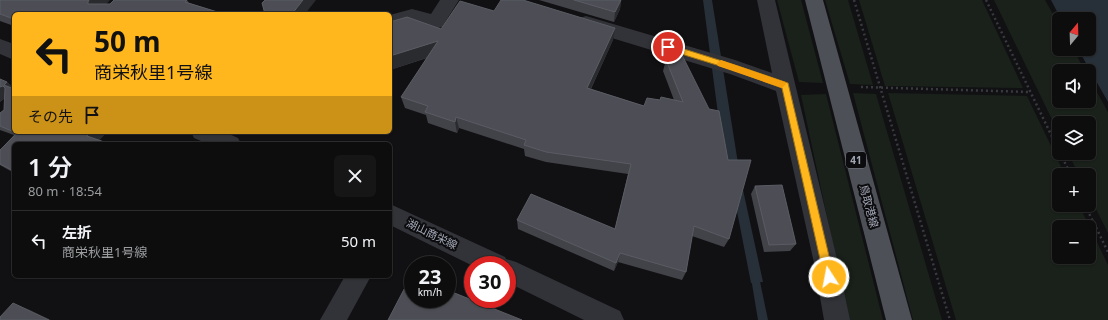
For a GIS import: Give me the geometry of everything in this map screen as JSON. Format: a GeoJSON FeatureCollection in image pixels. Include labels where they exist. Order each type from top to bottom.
{"type":"FeatureCollection","features":[{"type":"Feature","properties":{"kind":"main road","name":"鳥取港線"},"geometry":{"type":"LineString","coordinates":[[814,0],[899,320]]}},
{"type":"Feature","properties":{"kind":"street"},"geometry":{"type":"LineString","coordinates":[[392,21],[412,16],[435,22],[450,0]]}},
{"type":"Feature","properties":{"kind":"street"},"geometry":{"type":"LineString","coordinates":[[766,0],[826,263],[837,320]]}},
{"type":"Feature","properties":{"kind":"street"},"geometry":{"type":"LineString","coordinates":[[570,18],[729,66],[785,86]]}},
{"type":"Feature","properties":{"kind":"street"},"geometry":{"type":"LineString","coordinates":[[0,46],[12,51]]}},
{"type":"Feature","properties":{"kind":"street"},"geometry":{"type":"LineString","coordinates":[[207,134],[225,142]]}},
{"type":"Feature","properties":{"kind":"street","name":"湖山商栄線"},"geometry":{"type":"LineString","coordinates":[[392,218],[476,256]]}},
{"type":"Feature","properties":{"kind":"street"},"geometry":{"type":"LineString","coordinates":[[516,274],[611,320]]}},
{"type":"Feature","properties":{"kind":"street"},"geometry":{"type":"LineString","coordinates":[[333,320],[358,278]]}},
{"type":"Feature","properties":{"kind":"path"},"geometry":{"type":"LineString","coordinates":[[854,0],[950,320]]}},
{"type":"Feature","properties":{"kind":"path"},"geometry":{"type":"LineString","coordinates":[[986,0],[1052,136]]}},
{"type":"Feature","properties":{"kind":"path"},"geometry":{"type":"LineString","coordinates":[[837,86],[1030,92]]}},
{"type":"Feature","properties":{"kind":"path"},"geometry":{"type":"LineString","coordinates":[[1088,212],[1108,252]]}},
{"type":"Feature","properties":{"kind":"shaded area"},"geometry":{"type":"Polygon","coordinates":[[[703,0],[712,0],[740,176],[763,282],[751,283],[718,114],[703,0]]]}},
{"type":"Feature","properties":{"kind":"shaded area"},"geometry":{"type":"Polygon","coordinates":[[[777,0],[801,0],[823,83],[799,82],[777,0]]]}},
{"type":"Feature","properties":{"kind":"shaded area"},"geometry":{"type":"Polygon","coordinates":[[[825,0],[848,0],[873,85],[850,84],[825,0]]]}},
{"type":"Feature","properties":{"kind":"shaded area"},"geometry":{"type":"Polygon","coordinates":[[[859,0],[982,0],[1023,88],[885,86],[859,0]]]}},
{"type":"Feature","properties":{"kind":"shaded area"},"geometry":{"type":"Polygon","coordinates":[[[994,0],[1045,0],[1052,12],[1052,56],[1077,56],[1081,64],[1052,64],[1052,108],[1096,108],[1096,91],[1108,112],[1108,233],[1096,209],[1096,168],[1076,168],[1072,160],[1096,160],[1096,116],[1052,116],[1052,120],[994,0]]]}},
{"type":"Feature","properties":{"kind":"shaded area"},"geometry":{"type":"Polygon","coordinates":[[[1051,0],[1108,0],[1108,102],[1096,81],[1096,64],[1086,64],[1082,56],[1096,56],[1096,12],[1057,12],[1051,0]]]}},
{"type":"Feature","properties":{"kind":"shaded area"},"geometry":{"type":"Polygon","coordinates":[[[853,93],[876,94],[942,320],[913,320],[853,93]]]}},
{"type":"Feature","properties":{"kind":"shaded area"},"geometry":{"type":"Polygon","coordinates":[[[888,93],[1027,96],[1052,148],[1052,160],[1058,160],[1062,168],[1052,168],[1052,212],[1082,212],[1086,220],[1052,220],[1052,264],[1096,264],[1096,240],[1108,265],[1108,320],[956,320],[888,93]]]}},
{"type":"Feature","properties":{"kind":"shaded area"},"geometry":{"type":"Polygon","coordinates":[[[826,94],[883,320],[849,320],[801,95],[826,94]]]}},
{"type":"Feature","properties":{"kind":"building"},"geometry":{"type":"Polygon","coordinates":[[[0,0],[89,0],[88,4],[110,4],[114,0],[187,0],[185,2],[218,12],[12,12],[12,18],[0,14],[0,0]]]}},
{"type":"Feature","properties":{"kind":"building"},"geometry":{"type":"Polygon","coordinates":[[[265,0],[303,0],[294,12],[264,12],[262,3],[265,0]]]}},
{"type":"Feature","properties":{"kind":"building"},"geometry":{"type":"Polygon","coordinates":[[[501,0],[523,0],[615,28],[587,88],[644,106],[647,98],[660,100],[661,97],[683,102],[666,60],[681,53],[709,109],[719,111],[728,160],[751,160],[729,239],[694,226],[686,272],[620,253],[616,263],[517,220],[531,194],[615,229],[631,164],[546,152],[524,145],[526,140],[456,117],[455,122],[425,112],[428,106],[401,97],[438,41],[392,55],[392,21],[407,17],[441,29],[460,1],[494,11],[501,0]]]}},
{"type":"Feature","properties":{"kind":"building"},"geometry":{"type":"Polygon","coordinates":[[[574,0],[621,0],[615,12],[574,0]]]}},
{"type":"Feature","properties":{"kind":"building"},"geometry":{"type":"Polygon","coordinates":[[[0,79],[7,82],[4,85],[12,88],[12,131],[0,126],[0,113],[4,110],[5,88],[3,86],[0,87],[0,79]]]}},
{"type":"Feature","properties":{"kind":"building"},"geometry":{"type":"Polygon","coordinates":[[[16,134],[88,134],[87,136],[104,142],[12,142],[12,170],[0,164],[0,150],[16,134]]]}},
{"type":"Feature","properties":{"kind":"building"},"geometry":{"type":"Polygon","coordinates":[[[782,185],[796,244],[769,245],[755,186],[782,185]]]}},
{"type":"Feature","properties":{"kind":"building"},"geometry":{"type":"Polygon","coordinates":[[[404,289],[404,308],[456,308],[456,294],[464,297],[464,308],[492,308],[522,320],[388,320],[404,289]]]}},
{"type":"Feature","properties":{"kind":"building"},"geometry":{"type":"Polygon","coordinates":[[[13,303],[49,320],[0,320],[0,317],[13,303]]]}},
{"type":"Feature","properties":{"kind":"waterway"},"geometry":{"type":"LineString","coordinates":[[754,272],[763,320]]}},
{"type":"Feature","properties":{"kind":"slow traffic"},"geometry":{"type":"LineString","coordinates":[[721,63],[782,84]]}},
{"type":"Feature","properties":{"kind":"route"},"geometry":{"type":"LineString","coordinates":[[668,47],[735,68],[785,86],[829,277]]}}]}
